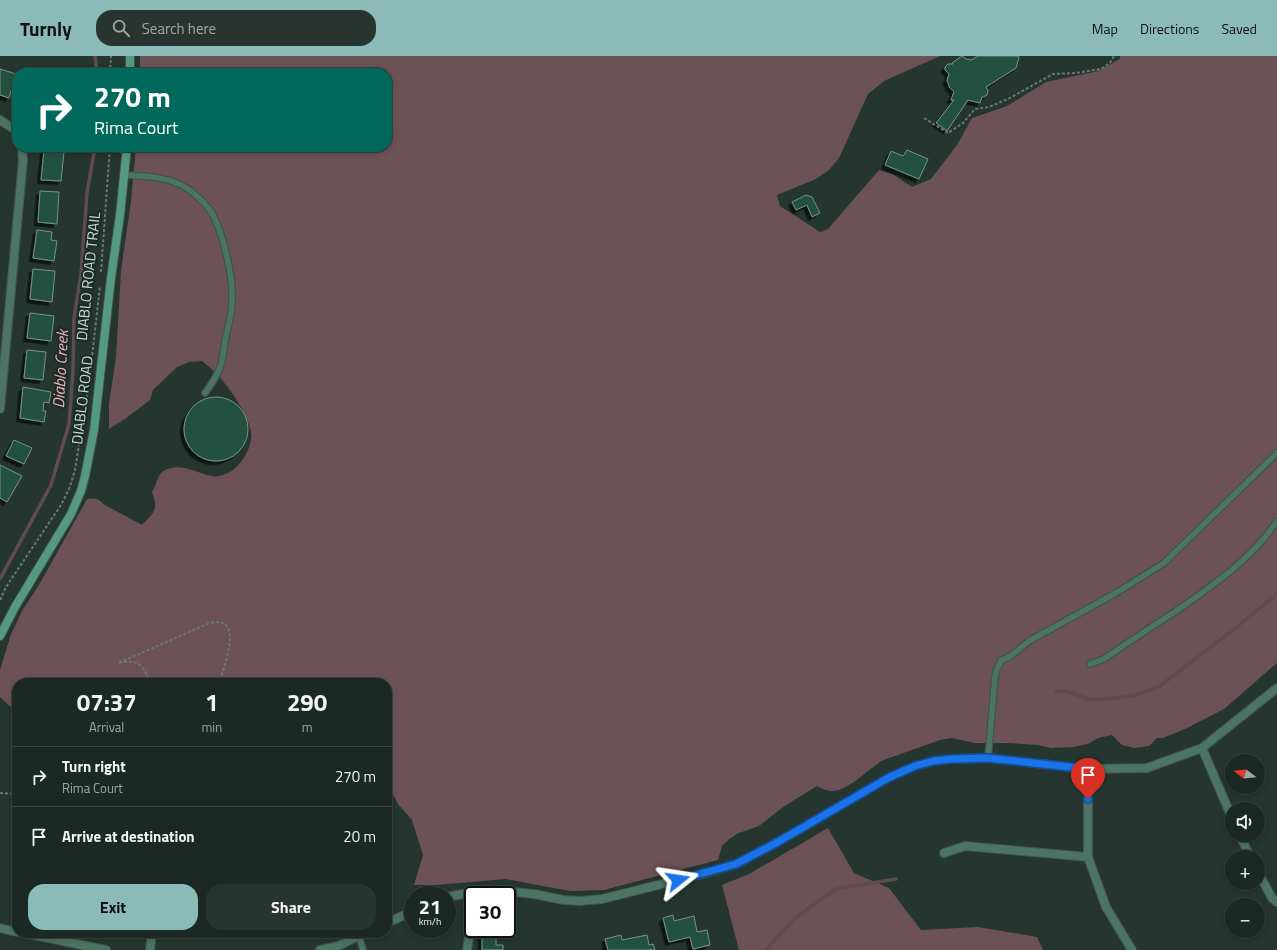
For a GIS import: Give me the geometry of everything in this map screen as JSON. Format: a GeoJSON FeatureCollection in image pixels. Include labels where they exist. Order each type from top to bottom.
{"type":"FeatureCollection","features":[{"type":"Feature","properties":{"kind":"street"},"geometry":{"type":"LineString","coordinates":[[130,56],[130,68]]}},
{"type":"Feature","properties":{"kind":"street"},"geometry":{"type":"LineString","coordinates":[[0,120],[12,128]]}},
{"type":"Feature","properties":{"kind":"street"},"geometry":{"type":"LineString","coordinates":[[0,409],[21,176],[22,152]]}},
{"type":"Feature","properties":{"kind":"street","name":"DIABLO ROAD"},"geometry":{"type":"LineString","coordinates":[[0,636],[64,527],[77,500],[85,476],[94,430],[126,152]]}},
{"type":"Feature","properties":{"kind":"street"},"geometry":{"type":"LineString","coordinates":[[456,895],[474,892],[502,891],[580,901],[602,899],[635,892],[736,864],[776,843],[888,778],[915,766],[933,761],[988,758],[1088,769],[1147,768],[1202,748],[1277,688]]}},
{"type":"Feature","properties":{"kind":"street"},"geometry":{"type":"LineString","coordinates":[[1202,748],[1225,802]]}},
{"type":"Feature","properties":{"kind":"street"},"geometry":{"type":"LineString","coordinates":[[1088,769],[1088,857],[1106,907],[1132,950]]}},
{"type":"Feature","properties":{"kind":"street"},"geometry":{"type":"LineString","coordinates":[[944,853],[965,846],[1088,857]]}},
{"type":"Feature","properties":{"kind":"street"},"geometry":{"type":"LineString","coordinates":[[1265,885],[1272,898],[1277,902]]}},
{"type":"Feature","properties":{"kind":"street"},"geometry":{"type":"LineString","coordinates":[[392,921],[404,915]]}},
{"type":"Feature","properties":{"kind":"street"},"geometry":{"type":"LineString","coordinates":[[0,928],[12,931]]}},
{"type":"Feature","properties":{"kind":"street"},"geometry":{"type":"LineString","coordinates":[[48,938],[106,950]]}},
{"type":"Feature","properties":{"kind":"street"},"geometry":{"type":"LineString","coordinates":[[150,950],[151,938]]}},
{"type":"Feature","properties":{"kind":"street"},"geometry":{"type":"LineString","coordinates":[[320,950],[338,946],[354,938]]}},
{"type":"Feature","properties":{"kind":"street"},"geometry":{"type":"LineString","coordinates":[[467,950],[469,938]]}},
{"type":"Feature","properties":{"kind":"lane"},"geometry":{"type":"LineString","coordinates":[[124,175],[150,176],[170,180],[181,185],[192,191],[205,204],[216,222],[222,239],[231,281],[232,303],[220,369],[205,393]]}},
{"type":"Feature","properties":{"kind":"lane"},"geometry":{"type":"LineString","coordinates":[[988,758],[996,669],[1001,661],[1012,655],[1029,642],[1116,593],[1164,563],[1277,453]]}},
{"type":"Feature","properties":{"kind":"lane"},"geometry":{"type":"LineString","coordinates":[[1090,664],[1104,659],[1210,588],[1241,562],[1268,534],[1277,521]]}},
{"type":"Feature","properties":{"kind":"lane"},"geometry":{"type":"LineString","coordinates":[[362,938],[363,950]]}},
{"type":"Feature","properties":{"kind":"path"},"geometry":{"type":"LineString","coordinates":[[110,68],[111,56]]}},
{"type":"Feature","properties":{"kind":"path"},"geometry":{"type":"LineString","coordinates":[[924,118],[948,133],[962,123],[975,109],[989,107],[1008,100],[1053,74],[1076,74],[1101,69],[1110,63],[1114,56]]}},
{"type":"Feature","properties":{"kind":"path","name":"DIABLO ROAD TRAIL"},"geometry":{"type":"LineString","coordinates":[[100,278],[110,152]]}},
{"type":"Feature","properties":{"kind":"path","name":"DIABLO ROAD TRAIL"},"geometry":{"type":"LineString","coordinates":[[89,382],[100,286]]}},
{"type":"Feature","properties":{"kind":"path"},"geometry":{"type":"LineString","coordinates":[[0,600],[6,587],[61,505],[70,487],[75,470],[88,389]]}},
{"type":"Feature","properties":{"kind":"path"},"geometry":{"type":"LineString","coordinates":[[149,678],[140,665],[131,661],[118,663],[210,623],[218,621],[229,627],[230,634],[221,678]]}},
{"type":"Feature","properties":{"kind":"path"},"geometry":{"type":"LineString","coordinates":[[0,794],[12,794]]}},
{"type":"Feature","properties":{"kind":"shaded area"},"geometry":{"type":"Polygon","coordinates":[[[140,56],[940,56],[884,81],[868,94],[839,158],[829,170],[816,179],[777,195],[780,206],[820,232],[828,229],[879,170],[894,175],[912,187],[931,179],[957,145],[972,118],[1007,106],[1046,82],[1098,71],[1120,59],[1120,56],[1277,56],[1277,663],[1224,709],[1185,729],[1163,738],[1157,738],[1149,746],[1134,748],[1122,745],[1112,735],[1098,738],[1088,744],[1074,747],[1051,748],[1037,745],[1011,743],[975,743],[952,738],[940,740],[881,761],[854,782],[840,790],[825,790],[817,786],[783,807],[759,826],[739,833],[729,839],[722,846],[718,860],[604,890],[570,891],[506,879],[436,885],[414,885],[423,855],[412,820],[398,804],[392,793],[392,678],[12,678],[12,708],[0,697],[0,670],[11,634],[23,609],[39,585],[87,499],[98,500],[142,525],[150,517],[154,510],[155,503],[152,492],[158,477],[163,471],[177,467],[214,476],[227,474],[236,468],[241,462],[251,442],[251,432],[242,408],[220,377],[202,361],[189,362],[177,367],[153,390],[150,400],[109,429],[109,404],[116,357],[121,271],[131,201],[136,152],[392,152],[392,68],[140,68],[140,56]]]}},
{"type":"Feature","properties":{"kind":"shaded area"},"geometry":{"type":"Polygon","coordinates":[[[828,828],[854,873],[889,888],[921,930],[977,927],[1037,937],[1043,950],[739,950],[722,885],[749,874],[828,828]]]}},
{"type":"Feature","properties":{"kind":"building"},"geometry":{"type":"Polygon","coordinates":[[[962,56],[971,60],[978,56],[1018,56],[1019,58],[1016,68],[986,87],[988,91],[987,95],[982,97],[980,103],[968,100],[947,131],[936,123],[954,100],[951,100],[954,92],[949,87],[947,81],[949,74],[945,70],[945,67],[948,64],[953,64],[952,63],[962,56]]]}},
{"type":"Feature","properties":{"kind":"building"},"geometry":{"type":"Polygon","coordinates":[[[0,69],[12,73],[12,88],[9,98],[0,95],[0,69]]]}},
{"type":"Feature","properties":{"kind":"building"},"geometry":{"type":"Polygon","coordinates":[[[907,150],[928,159],[919,179],[885,165],[891,151],[903,156],[907,150]]]}},
{"type":"Feature","properties":{"kind":"building"},"geometry":{"type":"Polygon","coordinates":[[[44,152],[64,152],[61,181],[41,180],[44,152]]]}},
{"type":"Feature","properties":{"kind":"building"},"geometry":{"type":"Polygon","coordinates":[[[40,191],[59,192],[57,224],[38,222],[40,191]]]}},
{"type":"Feature","properties":{"kind":"building"},"geometry":{"type":"Polygon","coordinates":[[[806,195],[812,197],[820,213],[812,217],[807,205],[796,210],[792,202],[806,195]]]}},
{"type":"Feature","properties":{"kind":"building"},"geometry":{"type":"Polygon","coordinates":[[[37,230],[52,232],[51,240],[57,241],[54,261],[33,258],[37,230]]]}},
{"type":"Feature","properties":{"kind":"building"},"geometry":{"type":"Polygon","coordinates":[[[33,269],[55,271],[52,302],[30,299],[33,269]]]}},
{"type":"Feature","properties":{"kind":"building"},"geometry":{"type":"Polygon","coordinates":[[[30,313],[54,316],[51,341],[27,338],[30,313]]]}},
{"type":"Feature","properties":{"kind":"building"},"geometry":{"type":"Polygon","coordinates":[[[27,350],[46,352],[43,380],[24,378],[27,350]]]}},
{"type":"Feature","properties":{"kind":"building"},"geometry":{"type":"Polygon","coordinates":[[[23,387],[51,392],[49,403],[44,402],[43,411],[46,411],[44,422],[20,418],[23,387]]]}},
{"type":"Feature","properties":{"kind":"building"},"geometry":{"type":"Polygon","coordinates":[[[210,397],[222,397],[239,406],[246,417],[248,429],[246,441],[239,452],[222,461],[210,461],[198,456],[189,447],[184,435],[184,423],[189,411],[198,402],[210,397]]]}},
{"type":"Feature","properties":{"kind":"building"},"geometry":{"type":"Polygon","coordinates":[[[14,440],[32,448],[24,464],[6,456],[14,440]]]}},
{"type":"Feature","properties":{"kind":"building"},"geometry":{"type":"Polygon","coordinates":[[[0,465],[22,476],[7,502],[0,498],[0,465]]]}},
{"type":"Feature","properties":{"kind":"building"},"geometry":{"type":"Polygon","coordinates":[[[673,915],[674,921],[694,916],[697,932],[707,930],[710,945],[693,949],[690,937],[669,942],[663,918],[673,915]]]}},
{"type":"Feature","properties":{"kind":"building"},"geometry":{"type":"Polygon","coordinates":[[[621,935],[622,940],[647,935],[649,945],[653,944],[655,950],[608,950],[605,939],[621,935]]]}},
{"type":"Feature","properties":{"kind":"building"},"geometry":{"type":"Polygon","coordinates":[[[482,938],[496,938],[496,945],[503,945],[503,950],[482,950],[482,938]]]}},
{"type":"Feature","properties":{"kind":"waterway","name":"Diablo Creek"},"geometry":{"type":"LineString","coordinates":[[95,56],[96,68]]}},
{"type":"Feature","properties":{"kind":"waterway","name":"Diablo Creek"},"geometry":{"type":"LineString","coordinates":[[0,579],[51,485],[69,424],[73,371],[74,318],[81,274],[87,193],[94,152]]}},
{"type":"Feature","properties":{"kind":"waterway"},"geometry":{"type":"LineString","coordinates":[[1056,692],[1065,691],[1089,699],[1104,699],[1133,696],[1160,686],[1277,594]]}},
{"type":"Feature","properties":{"kind":"waterway"},"geometry":{"type":"LineString","coordinates":[[766,950],[795,918],[836,889],[896,879]]}},
{"type":"Feature","properties":{"kind":"route"},"geometry":{"type":"LineString","coordinates":[[678,880],[736,864],[776,843],[888,778],[915,766],[933,761],[988,758],[1088,769],[1088,799]]}}]}
